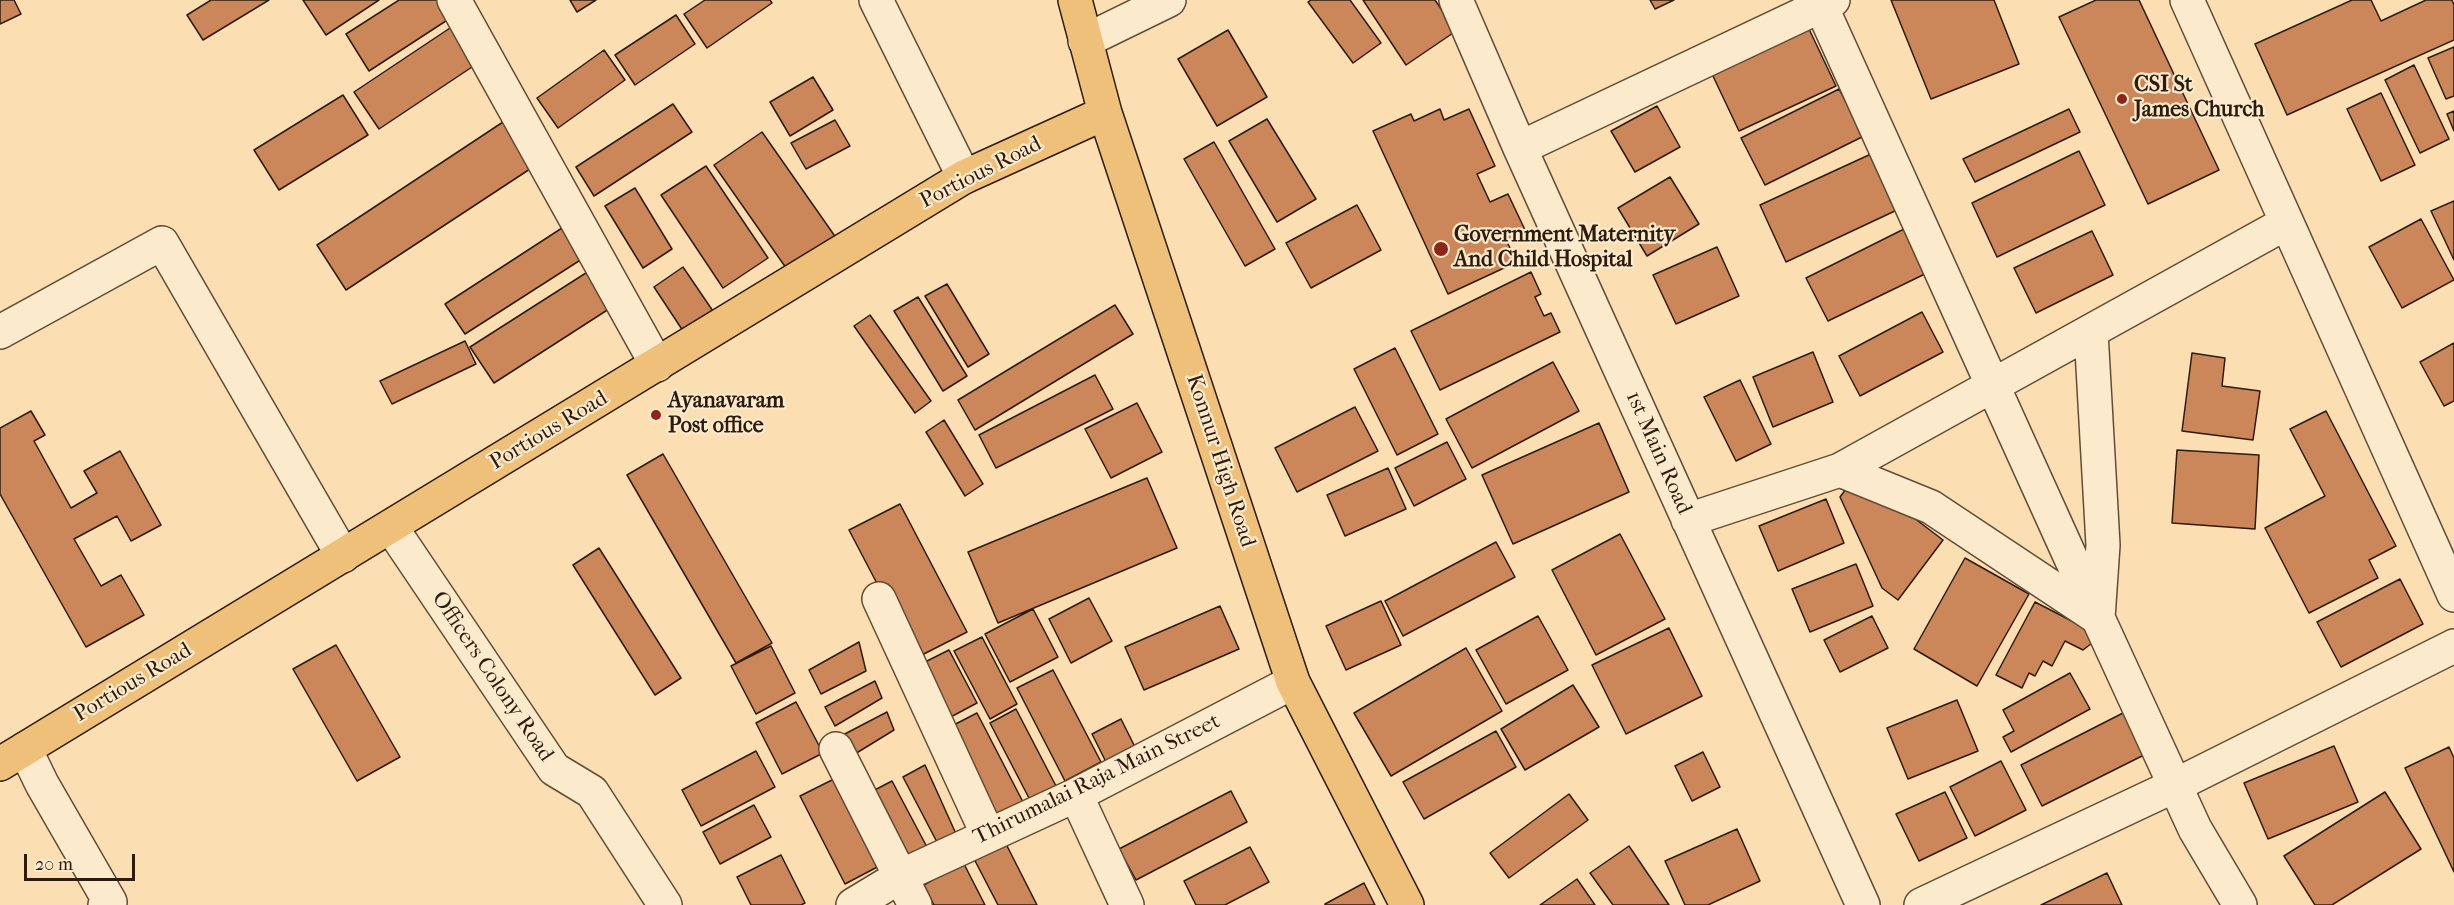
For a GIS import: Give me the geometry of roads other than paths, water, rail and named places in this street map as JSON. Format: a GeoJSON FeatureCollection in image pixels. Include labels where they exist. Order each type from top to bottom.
{"type":"FeatureCollection","features":[{"type":"Feature","properties":{"kind":"main road","name":"Konnur High Road"},"geometry":{"type":"LineString","coordinates":[[1075,0],[1105,113],[1293,682],[1407,905]]}},
{"type":"Feature","properties":{"kind":"main road","name":"Portious Road"},"geometry":{"type":"LineString","coordinates":[[13,757],[963,177],[1105,113]]}},
{"type":"Feature","properties":{"kind":"street"},"geometry":{"type":"LineString","coordinates":[[454,0],[657,365]]}},
{"type":"Feature","properties":{"kind":"street"},"geometry":{"type":"LineString","coordinates":[[876,0],[963,177]]}},
{"type":"Feature","properties":{"kind":"street"},"geometry":{"type":"LineString","coordinates":[[1085,41],[1169,0]]}},
{"type":"Feature","properties":{"kind":"street","name":"1st Main Road"},"geometry":{"type":"LineString","coordinates":[[1456,0],[1520,148],[1863,905]]}},
{"type":"Feature","properties":{"kind":"street"},"geometry":{"type":"LineString","coordinates":[[2187,0],[2454,595]]}},
{"type":"Feature","properties":{"kind":"street"},"geometry":{"type":"LineString","coordinates":[[1520,148],[1827,3],[1992,386],[2098,618],[2195,829],[2240,905]]}},
{"type":"Feature","properties":{"kind":"street"},"geometry":{"type":"LineString","coordinates":[[1688,520],[1840,470],[2286,223]]}},
{"type":"Feature","properties":{"kind":"street"},"geometry":{"type":"LineString","coordinates":[[0,332],[162,243],[343,556]]}},
{"type":"Feature","properties":{"kind":"street"},"geometry":{"type":"LineString","coordinates":[[2091,332],[2103,545],[2098,618]]}},
{"type":"Feature","properties":{"kind":"street"},"geometry":{"type":"LineString","coordinates":[[1840,470],[1931,507],[2098,618]]}},
{"type":"Feature","properties":{"kind":"street","name":"Officers Colony Road"},"geometry":{"type":"LineString","coordinates":[[391,526],[554,769],[592,792],[665,905]]}},
{"type":"Feature","properties":{"kind":"street"},"geometry":{"type":"LineString","coordinates":[[879,599],[988,835]]}},
{"type":"Feature","properties":{"kind":"street"},"geometry":{"type":"LineString","coordinates":[[1921,905],[2176,785],[2454,646]]}},
{"type":"Feature","properties":{"kind":"street","name":"Thirumalai Raja Main Street"},"geometry":{"type":"LineString","coordinates":[[853,905],[901,876],[1076,795],[1293,682]]}},
{"type":"Feature","properties":{"kind":"street"},"geometry":{"type":"LineString","coordinates":[[836,749],[915,905]]}},
{"type":"Feature","properties":{"kind":"street"},"geometry":{"type":"LineString","coordinates":[[13,757],[42,784],[109,904]]}},
{"type":"Feature","properties":{"kind":"street"},"geometry":{"type":"LineString","coordinates":[[1076,795],[1127,905]]}},
{"type":"Feature","properties":{"kind":"place","name":"CSI St James Church"},"geometry":{"type":"Point","coordinates":[2122,99]}},
{"type":"Feature","properties":{"kind":"place","name":"Government Maternity And Child Hospital"},"geometry":{"type":"Point","coordinates":[1441,249]}},
{"type":"Feature","properties":{"kind":"place","name":"Ayanavaram Post office"},"geometry":{"type":"Point","coordinates":[656,415]}}]}
